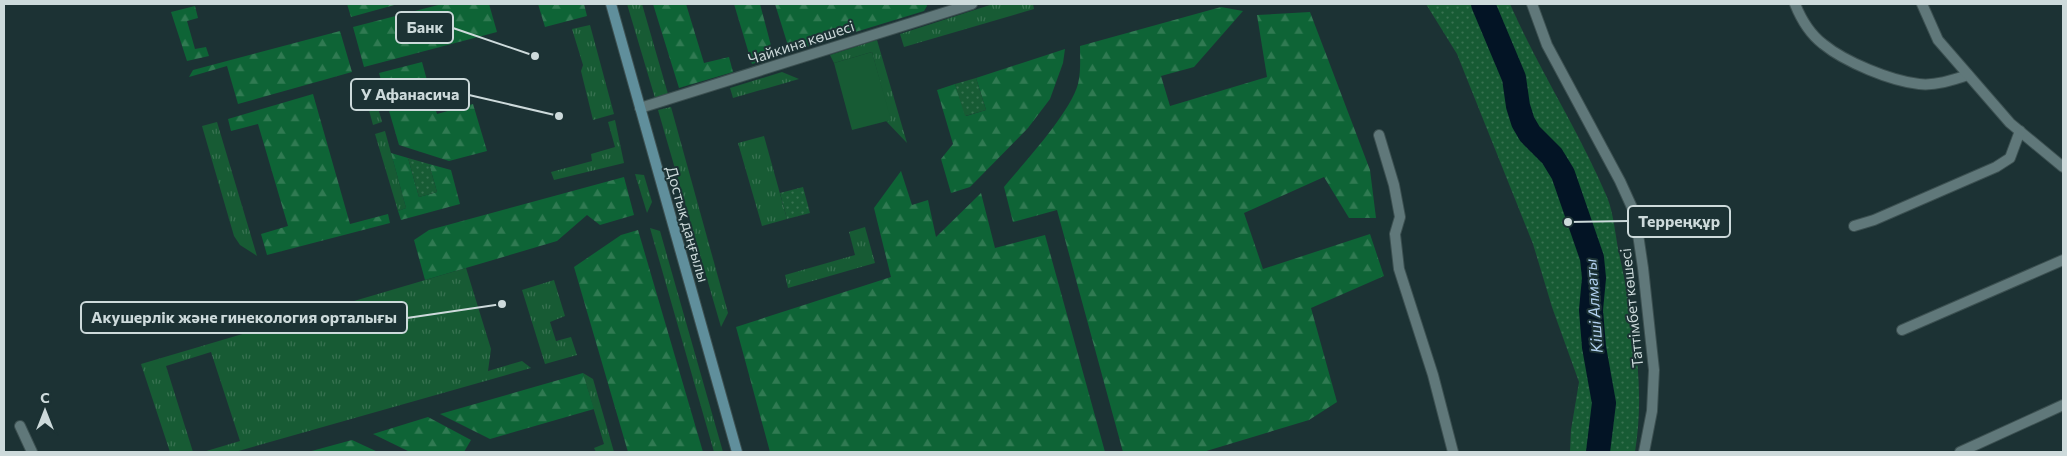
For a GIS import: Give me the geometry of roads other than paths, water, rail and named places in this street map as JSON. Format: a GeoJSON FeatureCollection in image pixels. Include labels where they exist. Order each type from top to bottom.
{"type":"FeatureCollection","features":[{"type":"Feature","properties":{"kind":"main road","name":"Достық даңғылы"},"geometry":{"type":"LineString","coordinates":[[611,4],[737,452]]}},
{"type":"Feature","properties":{"kind":"street","name":"Чайкина көшесі"},"geometry":{"type":"LineString","coordinates":[[640,108],[972,4]]}},
{"type":"Feature","properties":{"kind":"street","name":"Таттімбет көшесі"},"geometry":{"type":"LineString","coordinates":[[1532,4],[1547,45],[1620,181],[1635,214],[1654,370],[1652,411],[1644,452]]}},
{"type":"Feature","properties":{"kind":"street"},"geometry":{"type":"LineString","coordinates":[[1795,4],[1803,23],[1823,44],[1860,65],[1892,78],[1920,85],[1949,81],[1968,75]]}},
{"type":"Feature","properties":{"kind":"street"},"geometry":{"type":"LineString","coordinates":[[1922,4],[1938,40],[1968,75],[2010,123],[2063,167]]}},
{"type":"Feature","properties":{"kind":"street"},"geometry":{"type":"LineString","coordinates":[[1854,226],[1874,220],[1996,167],[2010,158],[2020,132]]}},
{"type":"Feature","properties":{"kind":"street"},"geometry":{"type":"LineString","coordinates":[[1379,136],[1394,185],[1400,217],[1395,234],[1399,269],[1433,375],[1453,452]]}},
{"type":"Feature","properties":{"kind":"street"},"geometry":{"type":"LineString","coordinates":[[1902,330],[2063,260]]}},
{"type":"Feature","properties":{"kind":"street"},"geometry":{"type":"LineString","coordinates":[[1960,452],[2063,405]]}},
{"type":"Feature","properties":{"kind":"street"},"geometry":{"type":"LineString","coordinates":[[20,426],[32,452]]}},
{"type":"Feature","properties":{"kind":"waterway","name":"Кіші Алматы"},"geometry":{"type":"LineString","coordinates":[[1483,4],[1514,78],[1518,106],[1523,122],[1530,134],[1552,156],[1563,174],[1592,258],[1594,278],[1591,310],[1594,347],[1604,403],[1598,452]]}},
{"type":"Feature","properties":{"kind":"place","name":"Банк"},"geometry":{"type":"Point","coordinates":[535,56]}},
{"type":"Feature","properties":{"kind":"place","name":"У Афанасича"},"geometry":{"type":"Point","coordinates":[559,116]}},
{"type":"Feature","properties":{"kind":"place","name":"Терреңқұр"},"geometry":{"type":"Point","coordinates":[1568,222]}},
{"type":"Feature","properties":{"kind":"place","name":"Акушерлік және гинекология орталығы"},"geometry":{"type":"Point","coordinates":[502,304]}}]}
